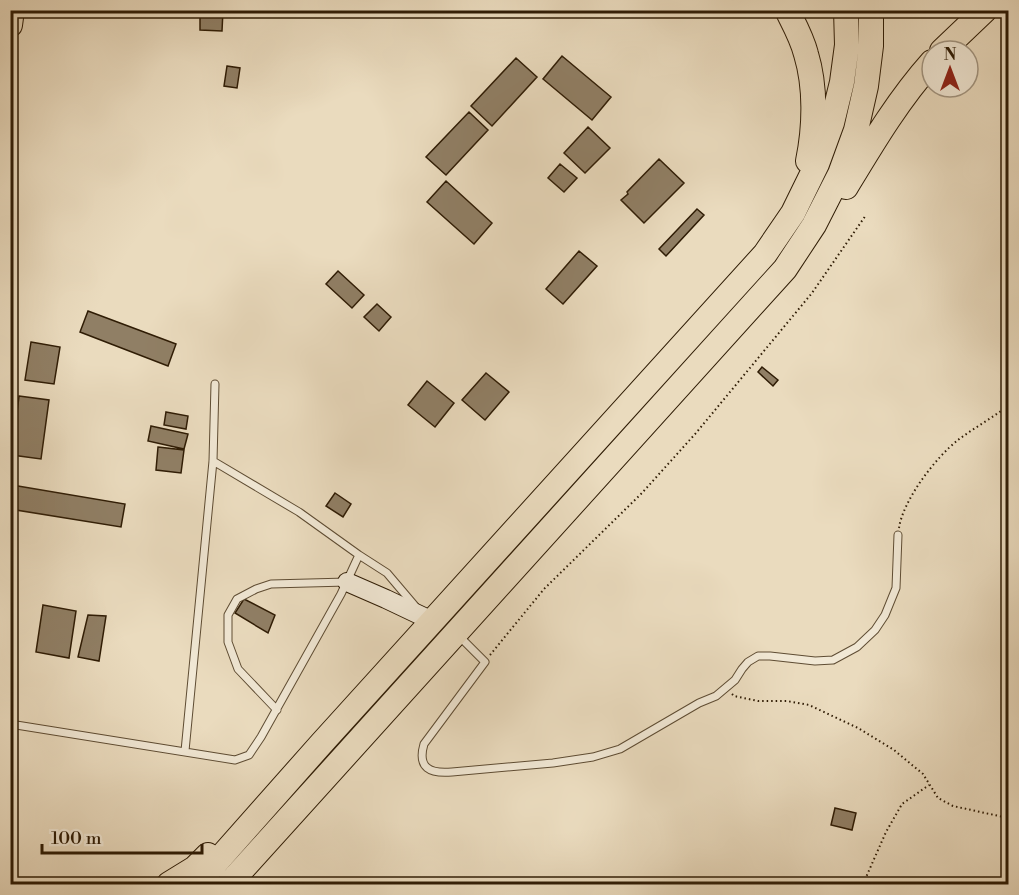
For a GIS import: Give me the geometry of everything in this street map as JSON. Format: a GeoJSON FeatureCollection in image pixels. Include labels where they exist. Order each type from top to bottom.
{"type":"FeatureCollection","features":[{"type":"Feature","properties":{"kind":"highway"},"geometry":{"type":"LineString","coordinates":[[10,25],[12,10]]}},
{"type":"Feature","properties":{"kind":"highway"},"geometry":{"type":"LineString","coordinates":[[709,316],[763,249],[784,218],[806,167],[812,140],[812,82],[806,54],[787,10]]}},
{"type":"Feature","properties":{"kind":"highway"},"geometry":{"type":"LineString","coordinates":[[197,885],[428,621],[765,254],[793,213],[817,164],[832,123],[842,82],[847,45],[846,10]]}},
{"type":"Feature","properties":{"kind":"highway"},"geometry":{"type":"LineString","coordinates":[[229,885],[785,269],[814,225],[840,174],[856,130],[866,86],[871,46],[871,10]]}},
{"type":"Feature","properties":{"kind":"highway"},"geometry":{"type":"LineString","coordinates":[[955,39],[985,10]]}},
{"type":"Feature","properties":{"kind":"highway"},"geometry":{"type":"LineString","coordinates":[[727,333],[787,271],[821,228],[879,132],[920,76]]}},
{"type":"Feature","properties":{"kind":"highway"},"geometry":{"type":"LineString","coordinates":[[169,885],[195,868],[321,744]]}},
{"type":"Feature","properties":{"kind":"highway"},"geometry":{"type":"LineString","coordinates":[[238,885],[336,767]]}},
{"type":"Feature","properties":{"kind":"street"},"geometry":{"type":"LineString","coordinates":[[347,582],[386,598],[428,621]]}},
{"type":"Feature","properties":{"kind":"lane"},"geometry":{"type":"LineString","coordinates":[[185,751],[213,461],[215,384]]}},
{"type":"Feature","properties":{"kind":"lane"},"geometry":{"type":"LineString","coordinates":[[213,461],[299,512],[387,573],[428,621]]}},
{"type":"Feature","properties":{"kind":"lane"},"geometry":{"type":"LineString","coordinates":[[456,633],[485,662],[424,744],[423,762],[431,770],[438,773],[452,772],[593,757],[620,749],[699,703],[716,696],[735,680],[748,662],[758,656],[815,662],[833,660],[857,647],[875,630],[885,615],[896,588],[898,535]]}},
{"type":"Feature","properties":{"kind":"lane"},"geometry":{"type":"LineString","coordinates":[[10,724],[235,760],[249,755],[277,710],[347,582],[359,555]]}},
{"type":"Feature","properties":{"kind":"lane"},"geometry":{"type":"LineString","coordinates":[[277,710],[238,669],[228,642],[228,615],[237,599],[271,584],[347,582]]}},
{"type":"Feature","properties":{"kind":"path"},"geometry":{"type":"LineString","coordinates":[[485,662],[544,589],[642,493],[696,433],[812,293],[866,215]]}},
{"type":"Feature","properties":{"kind":"path"},"geometry":{"type":"LineString","coordinates":[[898,535],[901,518],[910,498],[935,462],[957,441],[1008,406]]}},
{"type":"Feature","properties":{"kind":"path"},"geometry":{"type":"LineString","coordinates":[[726,688],[734,696],[758,701],[787,701],[809,705],[858,728],[894,750],[923,774],[938,798],[954,806],[1008,818]]}},
{"type":"Feature","properties":{"kind":"path"},"geometry":{"type":"LineString","coordinates":[[863,885],[886,832],[902,804],[929,785]]}},
{"type":"Feature","properties":{"kind":"building"},"geometry":{"type":"Polygon","coordinates":[[[200,10],[223,10],[222,31],[200,30],[200,10]]]}},
{"type":"Feature","properties":{"kind":"building"},"geometry":{"type":"Polygon","coordinates":[[[562,56],[611,97],[592,120],[543,79],[562,56]]]}},
{"type":"Feature","properties":{"kind":"building"},"geometry":{"type":"Polygon","coordinates":[[[516,58],[537,77],[492,126],[471,106],[516,58]]]}},
{"type":"Feature","properties":{"kind":"building"},"geometry":{"type":"Polygon","coordinates":[[[227,66],[240,68],[237,88],[224,86],[227,66]]]}},
{"type":"Feature","properties":{"kind":"building"},"geometry":{"type":"Polygon","coordinates":[[[469,112],[488,130],[446,175],[426,157],[469,112]]]}},
{"type":"Feature","properties":{"kind":"building"},"geometry":{"type":"Polygon","coordinates":[[[588,127],[610,148],[585,173],[564,153],[588,127]]]}},
{"type":"Feature","properties":{"kind":"building"},"geometry":{"type":"Polygon","coordinates":[[[659,159],[684,183],[644,223],[621,200],[659,159]]]}},
{"type":"Feature","properties":{"kind":"building"},"geometry":{"type":"Polygon","coordinates":[[[560,164],[577,178],[564,192],[548,178],[560,164]]]}},
{"type":"Feature","properties":{"kind":"building"},"geometry":{"type":"Polygon","coordinates":[[[446,181],[492,223],[474,244],[427,202],[446,181]]]}},
{"type":"Feature","properties":{"kind":"building"},"geometry":{"type":"Polygon","coordinates":[[[697,209],[704,215],[666,256],[659,249],[697,209]]]}},
{"type":"Feature","properties":{"kind":"building"},"geometry":{"type":"Polygon","coordinates":[[[579,251],[597,266],[563,304],[546,289],[579,251]]]}},
{"type":"Feature","properties":{"kind":"building"},"geometry":{"type":"Polygon","coordinates":[[[338,271],[364,295],[352,308],[326,284],[338,271]]]}},
{"type":"Feature","properties":{"kind":"building"},"geometry":{"type":"Polygon","coordinates":[[[377,304],[391,317],[379,331],[364,317],[377,304]]]}},
{"type":"Feature","properties":{"kind":"building"},"geometry":{"type":"Polygon","coordinates":[[[88,311],[176,344],[168,366],[80,332],[88,311]]]}},
{"type":"Feature","properties":{"kind":"building"},"geometry":{"type":"Polygon","coordinates":[[[31,342],[60,347],[54,384],[25,380],[31,342]]]}},
{"type":"Feature","properties":{"kind":"building"},"geometry":{"type":"Polygon","coordinates":[[[762,367],[778,380],[773,386],[758,372],[762,367]]]}},
{"type":"Feature","properties":{"kind":"building"},"geometry":{"type":"Polygon","coordinates":[[[486,373],[509,392],[485,420],[462,400],[486,373]]]}},
{"type":"Feature","properties":{"kind":"building"},"geometry":{"type":"Polygon","coordinates":[[[427,381],[454,403],[435,427],[408,405],[427,381]]]}},
{"type":"Feature","properties":{"kind":"building"},"geometry":{"type":"Polygon","coordinates":[[[19,396],[49,400],[41,459],[12,455],[19,396]]]}},
{"type":"Feature","properties":{"kind":"building"},"geometry":{"type":"Polygon","coordinates":[[[166,412],[188,416],[186,429],[164,425],[166,412]]]}},
{"type":"Feature","properties":{"kind":"building"},"geometry":{"type":"Polygon","coordinates":[[[151,426],[188,434],[184,449],[148,441],[151,426]]]}},
{"type":"Feature","properties":{"kind":"building"},"geometry":{"type":"Polygon","coordinates":[[[158,447],[184,450],[181,473],[156,470],[158,447]]]}},
{"type":"Feature","properties":{"kind":"building"},"geometry":{"type":"Polygon","coordinates":[[[12,485],[125,504],[121,527],[10,509],[12,485]]]}},
{"type":"Feature","properties":{"kind":"building"},"geometry":{"type":"Polygon","coordinates":[[[335,493],[351,504],[343,517],[326,506],[335,493]]]}},
{"type":"Feature","properties":{"kind":"building"},"geometry":{"type":"Polygon","coordinates":[[[244,599],[275,615],[268,633],[235,613],[244,599]]]}},
{"type":"Feature","properties":{"kind":"building"},"geometry":{"type":"Polygon","coordinates":[[[43,605],[76,611],[69,658],[36,652],[43,605]]]}},
{"type":"Feature","properties":{"kind":"building"},"geometry":{"type":"Polygon","coordinates":[[[88,615],[106,616],[99,661],[78,657],[88,615]]]}},
{"type":"Feature","properties":{"kind":"building"},"geometry":{"type":"Polygon","coordinates":[[[835,808],[856,813],[852,830],[831,825],[835,808]]]}}]}
